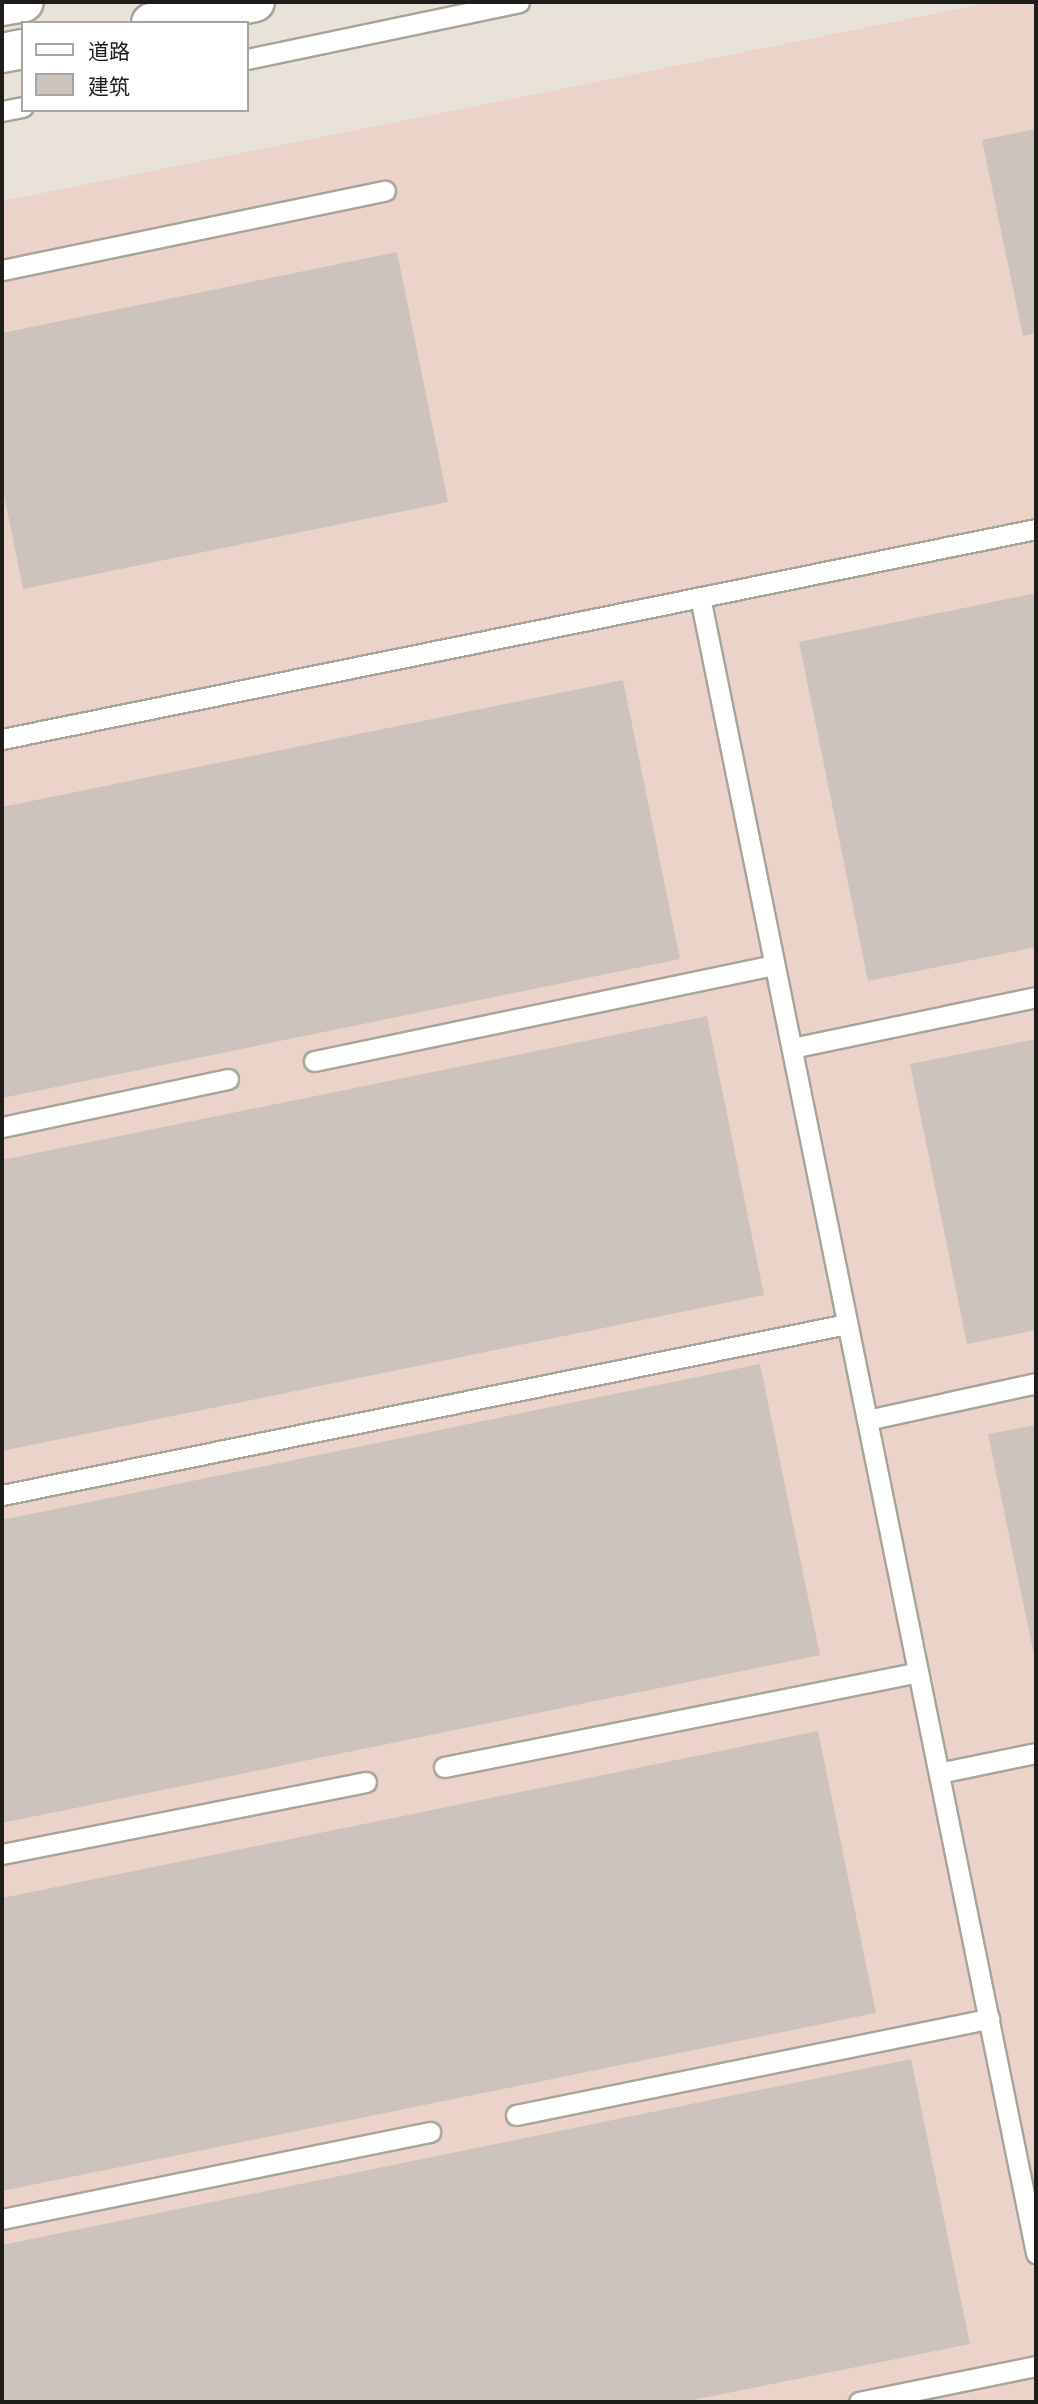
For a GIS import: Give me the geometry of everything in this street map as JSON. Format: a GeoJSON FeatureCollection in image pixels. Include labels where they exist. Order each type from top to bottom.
{"type":"FeatureCollection","features":[{"type":"Feature","properties":{"kind":"main road"},"geometry":{"type":"LineString","coordinates":[[2,6],[24,2]]}},
{"type":"Feature","properties":{"kind":"main road"},"geometry":{"type":"LineString","coordinates":[[161,21],[255,2]]}},
{"type":"Feature","properties":{"kind":"main road"},"geometry":{"type":"LineString","coordinates":[[2,53],[21,49]]}},
{"type":"Feature","properties":{"kind":"lane"},"geometry":{"type":"LineString","coordinates":[[248,60],[519,2]]}},
{"type":"Feature","properties":{"kind":"lane"},"geometry":{"type":"LineString","coordinates":[[2,111],[21,107]]}},
{"type":"Feature","properties":{"kind":"lane"},"geometry":{"type":"LineString","coordinates":[[2,270],[386,191]]}},
{"type":"Feature","properties":{"kind":"lane"},"geometry":{"type":"LineString","coordinates":[[2,738],[1036,529]]}},
{"type":"Feature","properties":{"kind":"lane"},"geometry":{"type":"LineString","coordinates":[[700,597],[1036,2253]]}},
{"type":"Feature","properties":{"kind":"lane"},"geometry":{"type":"LineString","coordinates":[[314,1061],[774,965]]}},
{"type":"Feature","properties":{"kind":"lane"},"geometry":{"type":"LineString","coordinates":[[792,1048],[1036,997]]}},
{"type":"Feature","properties":{"kind":"lane"},"geometry":{"type":"LineString","coordinates":[[2,1127],[228,1079]]}},
{"type":"Feature","properties":{"kind":"lane"},"geometry":{"type":"LineString","coordinates":[[2,1495],[847,1324]]}},
{"type":"Feature","properties":{"kind":"lane"},"geometry":{"type":"LineString","coordinates":[[867,1420],[1036,1383]]}},
{"type":"Feature","properties":{"kind":"lane"},"geometry":{"type":"LineString","coordinates":[[444,1767],[918,1672]]}},
{"type":"Feature","properties":{"kind":"lane"},"geometry":{"type":"LineString","coordinates":[[939,1773],[1036,1753]]}},
{"type":"Feature","properties":{"kind":"lane"},"geometry":{"type":"LineString","coordinates":[[2,1854],[366,1782]]}},
{"type":"Feature","properties":{"kind":"lane"},"geometry":{"type":"LineString","coordinates":[[516,2115],[989,2019]]}},
{"type":"Feature","properties":{"kind":"lane"},"geometry":{"type":"LineString","coordinates":[[2,2219],[430,2132]]}},
{"type":"Feature","properties":{"kind":"lane"},"geometry":{"type":"LineString","coordinates":[[859,2402],[1036,2366]]}},
{"type":"Feature","properties":{"kind":"shaded area"},"geometry":{"type":"Polygon","coordinates":[[[993,2],[1036,2],[1036,2402],[2,2402],[2,201],[993,2]]]}},
{"type":"Feature","properties":{"kind":"building"},"geometry":{"type":"Polygon","coordinates":[[[1036,129],[1036,333],[1023,336],[982,140],[1036,129]]]}},
{"type":"Feature","properties":{"kind":"building"},"geometry":{"type":"Polygon","coordinates":[[[397,252],[448,502],[23,589],[2,485],[2,333],[397,252]]]}},
{"type":"Feature","properties":{"kind":"building"},"geometry":{"type":"Polygon","coordinates":[[[1036,593],[1036,947],[868,981],[799,642],[1036,593]]]}},
{"type":"Feature","properties":{"kind":"building"},"geometry":{"type":"Polygon","coordinates":[[[623,680],[680,959],[2,1098],[2,807],[623,680]]]}},
{"type":"Feature","properties":{"kind":"building"},"geometry":{"type":"Polygon","coordinates":[[[707,1016],[764,1295],[2,1451],[2,1160],[707,1016]]]}},
{"type":"Feature","properties":{"kind":"building"},"geometry":{"type":"Polygon","coordinates":[[[1036,1039],[1036,1330],[967,1344],[910,1064],[1036,1039]]]}},
{"type":"Feature","properties":{"kind":"building"},"geometry":{"type":"Polygon","coordinates":[[[760,1364],[820,1655],[2,1823],[2,1520],[760,1364]]]}},
{"type":"Feature","properties":{"kind":"building"},"geometry":{"type":"Polygon","coordinates":[[[1036,1425],[1036,1660],[1035,1660],[988,1434],[1036,1425]]]}},
{"type":"Feature","properties":{"kind":"building"},"geometry":{"type":"Polygon","coordinates":[[[818,1731],[876,2013],[2,2191],[2,1898],[818,1731]]]}},
{"type":"Feature","properties":{"kind":"building"},"geometry":{"type":"Polygon","coordinates":[[[911,2059],[970,2344],[683,2402],[2,2402],[2,2245],[911,2059]]]}}]}
